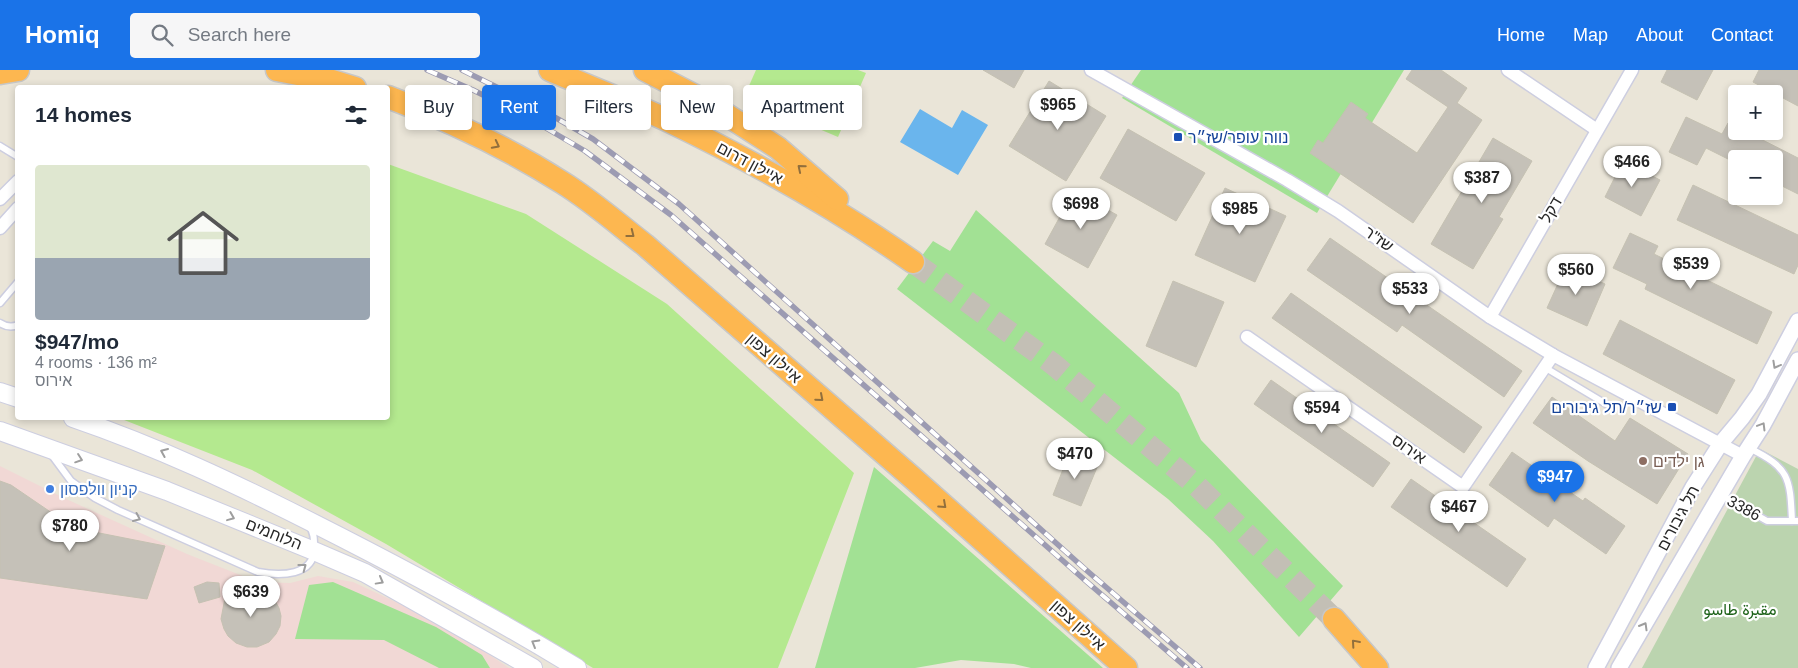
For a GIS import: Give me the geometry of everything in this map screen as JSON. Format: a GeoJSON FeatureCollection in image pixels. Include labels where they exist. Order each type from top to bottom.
{"type":"FeatureCollection","features":[{"type":"Feature","properties":{"kind":"highway"},"geometry":{"type":"LineString","coordinates":[[0,73],[18,70]]}},
{"type":"Feature","properties":{"kind":"highway"},"geometry":{"type":"LineString","coordinates":[[277,70],[330,80],[346,85]]}},
{"type":"Feature","properties":{"kind":"highway","name":"איילון דרום"},"geometry":{"type":"LineString","coordinates":[[550,70],[667,120],[740,156],[808,194],[909,259],[778,148],[705,101],[645,70]]}},
{"type":"Feature","properties":{"kind":"highway","name":"איילון צפון"},"geometry":{"type":"LineString","coordinates":[[390,98],[456,125],[510,152],[564,184],[606,214],[646,245],[915,480],[1126,668]]}},
{"type":"Feature","properties":{"kind":"highway"},"geometry":{"type":"LineString","coordinates":[[1334,619],[1376,668]]}},
{"type":"Feature","properties":{"kind":"main road"},"geometry":{"type":"LineString","coordinates":[[0,392],[15,397]]}},
{"type":"Feature","properties":{"kind":"main road","name":"הלוחמים"},"geometry":{"type":"LineString","coordinates":[[79,420],[192,464],[302,517],[445,591],[577,668]]}},
{"type":"Feature","properties":{"kind":"main road","name":"הלוחמים"},"geometry":{"type":"LineString","coordinates":[[0,431],[167,490],[365,573],[533,668]]}},
{"type":"Feature","properties":{"kind":"street","name":"שז\"ר"},"geometry":{"type":"LineString","coordinates":[[1091,70],[1287,180],[1338,211],[1490,317],[1553,356],[1721,443],[1745,452]]}},
{"type":"Feature","properties":{"kind":"street"},"geometry":{"type":"LineString","coordinates":[[1508,70],[1597,130]]}},
{"type":"Feature","properties":{"kind":"street","name":"דקל"},"geometry":{"type":"LineString","coordinates":[[1490,317],[1632,70]]}},
{"type":"Feature","properties":{"kind":"street"},"geometry":{"type":"LineString","coordinates":[[0,199],[15,184]]}},
{"type":"Feature","properties":{"kind":"street"},"geometry":{"type":"LineString","coordinates":[[0,228],[15,211]]}},
{"type":"Feature","properties":{"kind":"street","name":"תל גיבורים"},"geometry":{"type":"LineString","coordinates":[[1596,668],[1693,488],[1721,443],[1759,394],[1798,321]]}},
{"type":"Feature","properties":{"kind":"street","name":"אירוס"},"geometry":{"type":"LineString","coordinates":[[1247,337],[1463,487],[1553,356]]}},
{"type":"Feature","properties":{"kind":"street","name":"תל גיבורים"},"geometry":{"type":"LineString","coordinates":[[1619,668],[1745,452],[1763,425],[1798,360]]}},
{"type":"Feature","properties":{"kind":"lane"},"geometry":{"type":"LineString","coordinates":[[0,146],[15,156]]}},
{"type":"Feature","properties":{"kind":"lane"},"geometry":{"type":"LineString","coordinates":[[0,303],[15,286]]}},
{"type":"Feature","properties":{"kind":"lane"},"geometry":{"type":"LineString","coordinates":[[0,323],[5,326],[15,326]]}},
{"type":"Feature","properties":{"kind":"lane"},"geometry":{"type":"LineString","coordinates":[[1544,367],[1606,404]]}},
{"type":"Feature","properties":{"kind":"lane"},"geometry":{"type":"LineString","coordinates":[[45,447],[71,481],[96,498],[118,510],[258,572],[271,575],[297,571],[309,564],[314,551],[312,530],[302,517]]}},
{"type":"Feature","properties":{"kind":"lane"},"geometry":{"type":"LineString","coordinates":[[1745,452],[1781,468],[1790,489],[1795,521]]}},
{"type":"Feature","properties":{"kind":"lane","name":"3386"},"geometry":{"type":"LineString","coordinates":[[1720,495],[1767,521],[1795,521]]}},
{"type":"Feature","properties":{"kind":"shaded area"},"geometry":{"type":"Polygon","coordinates":[[[0,466],[64,498],[187,554],[258,582],[290,583],[318,576],[353,582],[445,625],[509,668],[0,668],[0,466]]]}},
{"type":"Feature","properties":{"kind":"green space"},"geometry":{"type":"Polygon","coordinates":[[[756,70],[858,70],[866,73],[861,85],[749,85],[756,70]]]}},
{"type":"Feature","properties":{"kind":"green space"},"geometry":{"type":"Polygon","coordinates":[[[1141,70],[1404,70],[1317,213],[1122,98],[1141,70]]]}},
{"type":"Feature","properties":{"kind":"green space"},"geometry":{"type":"Polygon","coordinates":[[[822,130],[841,130],[838,137],[822,130]]]}},
{"type":"Feature","properties":{"kind":"green space"},"geometry":{"type":"Polygon","coordinates":[[[390,165],[526,214],[667,304],[854,473],[778,668],[593,668],[386,544],[252,470],[124,420],[390,420],[390,165]]]}},
{"type":"Feature","properties":{"kind":"green space"},"geometry":{"type":"Polygon","coordinates":[[[976,210],[1179,393],[1201,440],[1343,586],[1299,637],[1213,541],[1168,499],[897,289],[933,241],[950,251],[976,210]]]}},
{"type":"Feature","properties":{"kind":"green space","name":"مقبرة طاسو"},"geometry":{"type":"Polygon","coordinates":[[[1760,449],[1798,469],[1798,668],[1642,668],[1760,449]]]}},
{"type":"Feature","properties":{"kind":"green space"},"geometry":{"type":"Polygon","coordinates":[[[874,467],[1103,668],[1031,668],[1014,664],[961,660],[915,668],[815,668],[874,467]]]}},
{"type":"Feature","properties":{"kind":"green space"},"geometry":{"type":"Polygon","coordinates":[[[333,582],[436,627],[482,655],[490,668],[439,668],[384,640],[295,639],[309,585],[333,582]]]}},
{"type":"Feature","properties":{"kind":"water"},"geometry":{"type":"Polygon","coordinates":[[[920,109],[952,128],[962,110],[988,125],[958,175],[900,142],[920,109]]]}},
{"type":"Feature","properties":{"kind":"building"},"geometry":{"type":"Polygon","coordinates":[[[983,70],[1024,70],[1014,88],[983,70]]]}},
{"type":"Feature","properties":{"kind":"building"},"geometry":{"type":"Polygon","coordinates":[[[1412,70],[1441,70],[1467,88],[1457,103],[1482,120],[1413,223],[1310,153],[1318,140],[1323,143],[1351,102],[1368,114],[1365,118],[1417,153],[1448,107],[1406,79],[1412,70]]]}},
{"type":"Feature","properties":{"kind":"building"},"geometry":{"type":"Polygon","coordinates":[[[1667,70],[1713,70],[1697,100],[1661,82],[1667,70]]]}},
{"type":"Feature","properties":{"kind":"building"},"geometry":{"type":"Polygon","coordinates":[[[1759,70],[1798,70],[1798,106],[1783,98],[1783,85],[1759,85],[1753,82],[1759,70]]]}},
{"type":"Feature","properties":{"kind":"building"},"geometry":{"type":"Polygon","coordinates":[[[1049,81],[1106,116],[1066,181],[1009,146],[1049,81]]]}},
{"type":"Feature","properties":{"kind":"building"},"geometry":{"type":"Polygon","coordinates":[[[1686,117],[1722,134],[1728,123],[1728,140],[1763,140],[1782,150],[1728,150],[1728,159],[1706,148],[1697,165],[1669,152],[1686,117]]]}},
{"type":"Feature","properties":{"kind":"building"},"geometry":{"type":"Polygon","coordinates":[[[1128,129],[1205,173],[1176,221],[1100,178],[1128,129]]]}},
{"type":"Feature","properties":{"kind":"building"},"geometry":{"type":"Polygon","coordinates":[[[1493,138],[1532,161],[1499,217],[1503,219],[1473,269],[1431,244],[1493,138]]]}},
{"type":"Feature","properties":{"kind":"building"},"geometry":{"type":"Polygon","coordinates":[[[1783,150],[1798,158],[1798,194],[1783,186],[1783,150]]]}},
{"type":"Feature","properties":{"kind":"building"},"geometry":{"type":"Polygon","coordinates":[[[1623,161],[1660,180],[1641,216],[1605,197],[1623,161]]]}},
{"type":"Feature","properties":{"kind":"building"},"geometry":{"type":"Polygon","coordinates":[[[1693,185],[1728,202],[1728,205],[1735,205],[1798,235],[1798,265],[1794,274],[1677,220],[1693,185]]]}},
{"type":"Feature","properties":{"kind":"building"},"geometry":{"type":"Polygon","coordinates":[[[1225,188],[1286,216],[1255,282],[1195,255],[1225,188]]]}},
{"type":"Feature","properties":{"kind":"building"},"geometry":{"type":"Polygon","coordinates":[[[1074,191],[1117,215],[1088,268],[1045,244],[1074,191]]]}},
{"type":"Feature","properties":{"kind":"building"},"geometry":{"type":"Polygon","coordinates":[[[1630,233],[1658,246],[1654,254],[1772,312],[1757,344],[1645,289],[1647,284],[1613,268],[1630,233]]]}},
{"type":"Feature","properties":{"kind":"building"},"geometry":{"type":"Polygon","coordinates":[[[1330,238],[1522,371],[1504,397],[1402,325],[1397,332],[1307,270],[1330,238]]]}},
{"type":"Feature","properties":{"kind":"building"},"geometry":{"type":"Polygon","coordinates":[[[1566,266],[1605,284],[1587,326],[1547,308],[1566,266]]]}},
{"type":"Feature","properties":{"kind":"building"},"geometry":{"type":"Polygon","coordinates":[[[1173,281],[1224,302],[1196,367],[1146,346],[1173,281]]]}},
{"type":"Feature","properties":{"kind":"building"},"geometry":{"type":"Polygon","coordinates":[[[1291,293],[1482,427],[1464,453],[1272,318],[1291,293]]]}},
{"type":"Feature","properties":{"kind":"building"},"geometry":{"type":"Polygon","coordinates":[[[1620,320],[1735,380],[1717,414],[1603,354],[1620,320]]]}},
{"type":"Feature","properties":{"kind":"building"},"geometry":{"type":"Polygon","coordinates":[[[1271,380],[1390,463],[1373,487],[1254,404],[1271,380]]]}},
{"type":"Feature","properties":{"kind":"building","name":"גן ילדים"},"geometry":{"type":"Polygon","coordinates":[[[1552,397],[1615,441],[1630,418],[1688,454],[1657,504],[1588,461],[1533,423],[1552,397]]]}},
{"type":"Feature","properties":{"kind":"building"},"geometry":{"type":"Polygon","coordinates":[[[1512,452],[1583,501],[1585,498],[1625,526],[1606,554],[1554,518],[1548,527],[1489,485],[1512,452]]]}},
{"type":"Feature","properties":{"kind":"building"},"geometry":{"type":"Polygon","coordinates":[[[1069,454],[1098,465],[1081,506],[1053,495],[1069,454]]]}},
{"type":"Feature","properties":{"kind":"building"},"geometry":{"type":"Polygon","coordinates":[[[1411,479],[1526,559],[1507,587],[1391,507],[1411,479]]]}},
{"type":"Feature","properties":{"kind":"building"},"geometry":{"type":"Polygon","coordinates":[[[0,481],[11,485],[74,528],[165,546],[147,599],[0,578],[0,481]]]}},
{"type":"Feature","properties":{"kind":"building"},"geometry":{"type":"Polygon","coordinates":[[[207,582],[219,583],[220,597],[199,603],[194,587],[207,582]]]}},
{"type":"Feature","properties":{"kind":"building"},"geometry":{"type":"Polygon","coordinates":[[[244,589],[264,591],[274,599],[281,616],[280,626],[276,634],[269,642],[257,647],[247,647],[236,643],[228,636],[221,619],[225,598],[244,589]]]}},
{"type":"Feature","properties":{"kind":"tunnel"},"geometry":{"type":"LineString","coordinates":[[913,262],[1053,364],[1197,486],[1334,619]]}},
{"type":"Feature","properties":{"kind":"railway"},"geometry":{"type":"LineString","coordinates":[[427,70],[529,118],[585,151],[671,215],[1187,668]]}},
{"type":"Feature","properties":{"kind":"railway"},"geometry":{"type":"LineString","coordinates":[[462,70],[535,106],[593,139],[679,204],[1085,569],[1200,668]]}},
{"type":"Feature","properties":{"kind":"place","name":"נווה עופר/שז״ר"},"geometry":{"type":"Point","coordinates":[1178,137]}},
{"type":"Feature","properties":{"kind":"place","name":"שז״ר/תל גיבורים"},"geometry":{"type":"Point","coordinates":[1672,407]}},
{"type":"Feature","properties":{"kind":"place","name":"גן ילדים"},"geometry":{"type":"Point","coordinates":[1643,461]}},
{"type":"Feature","properties":{"kind":"place","name":"קניון וולפסון"},"geometry":{"type":"Point","coordinates":[50,489]}}]}
